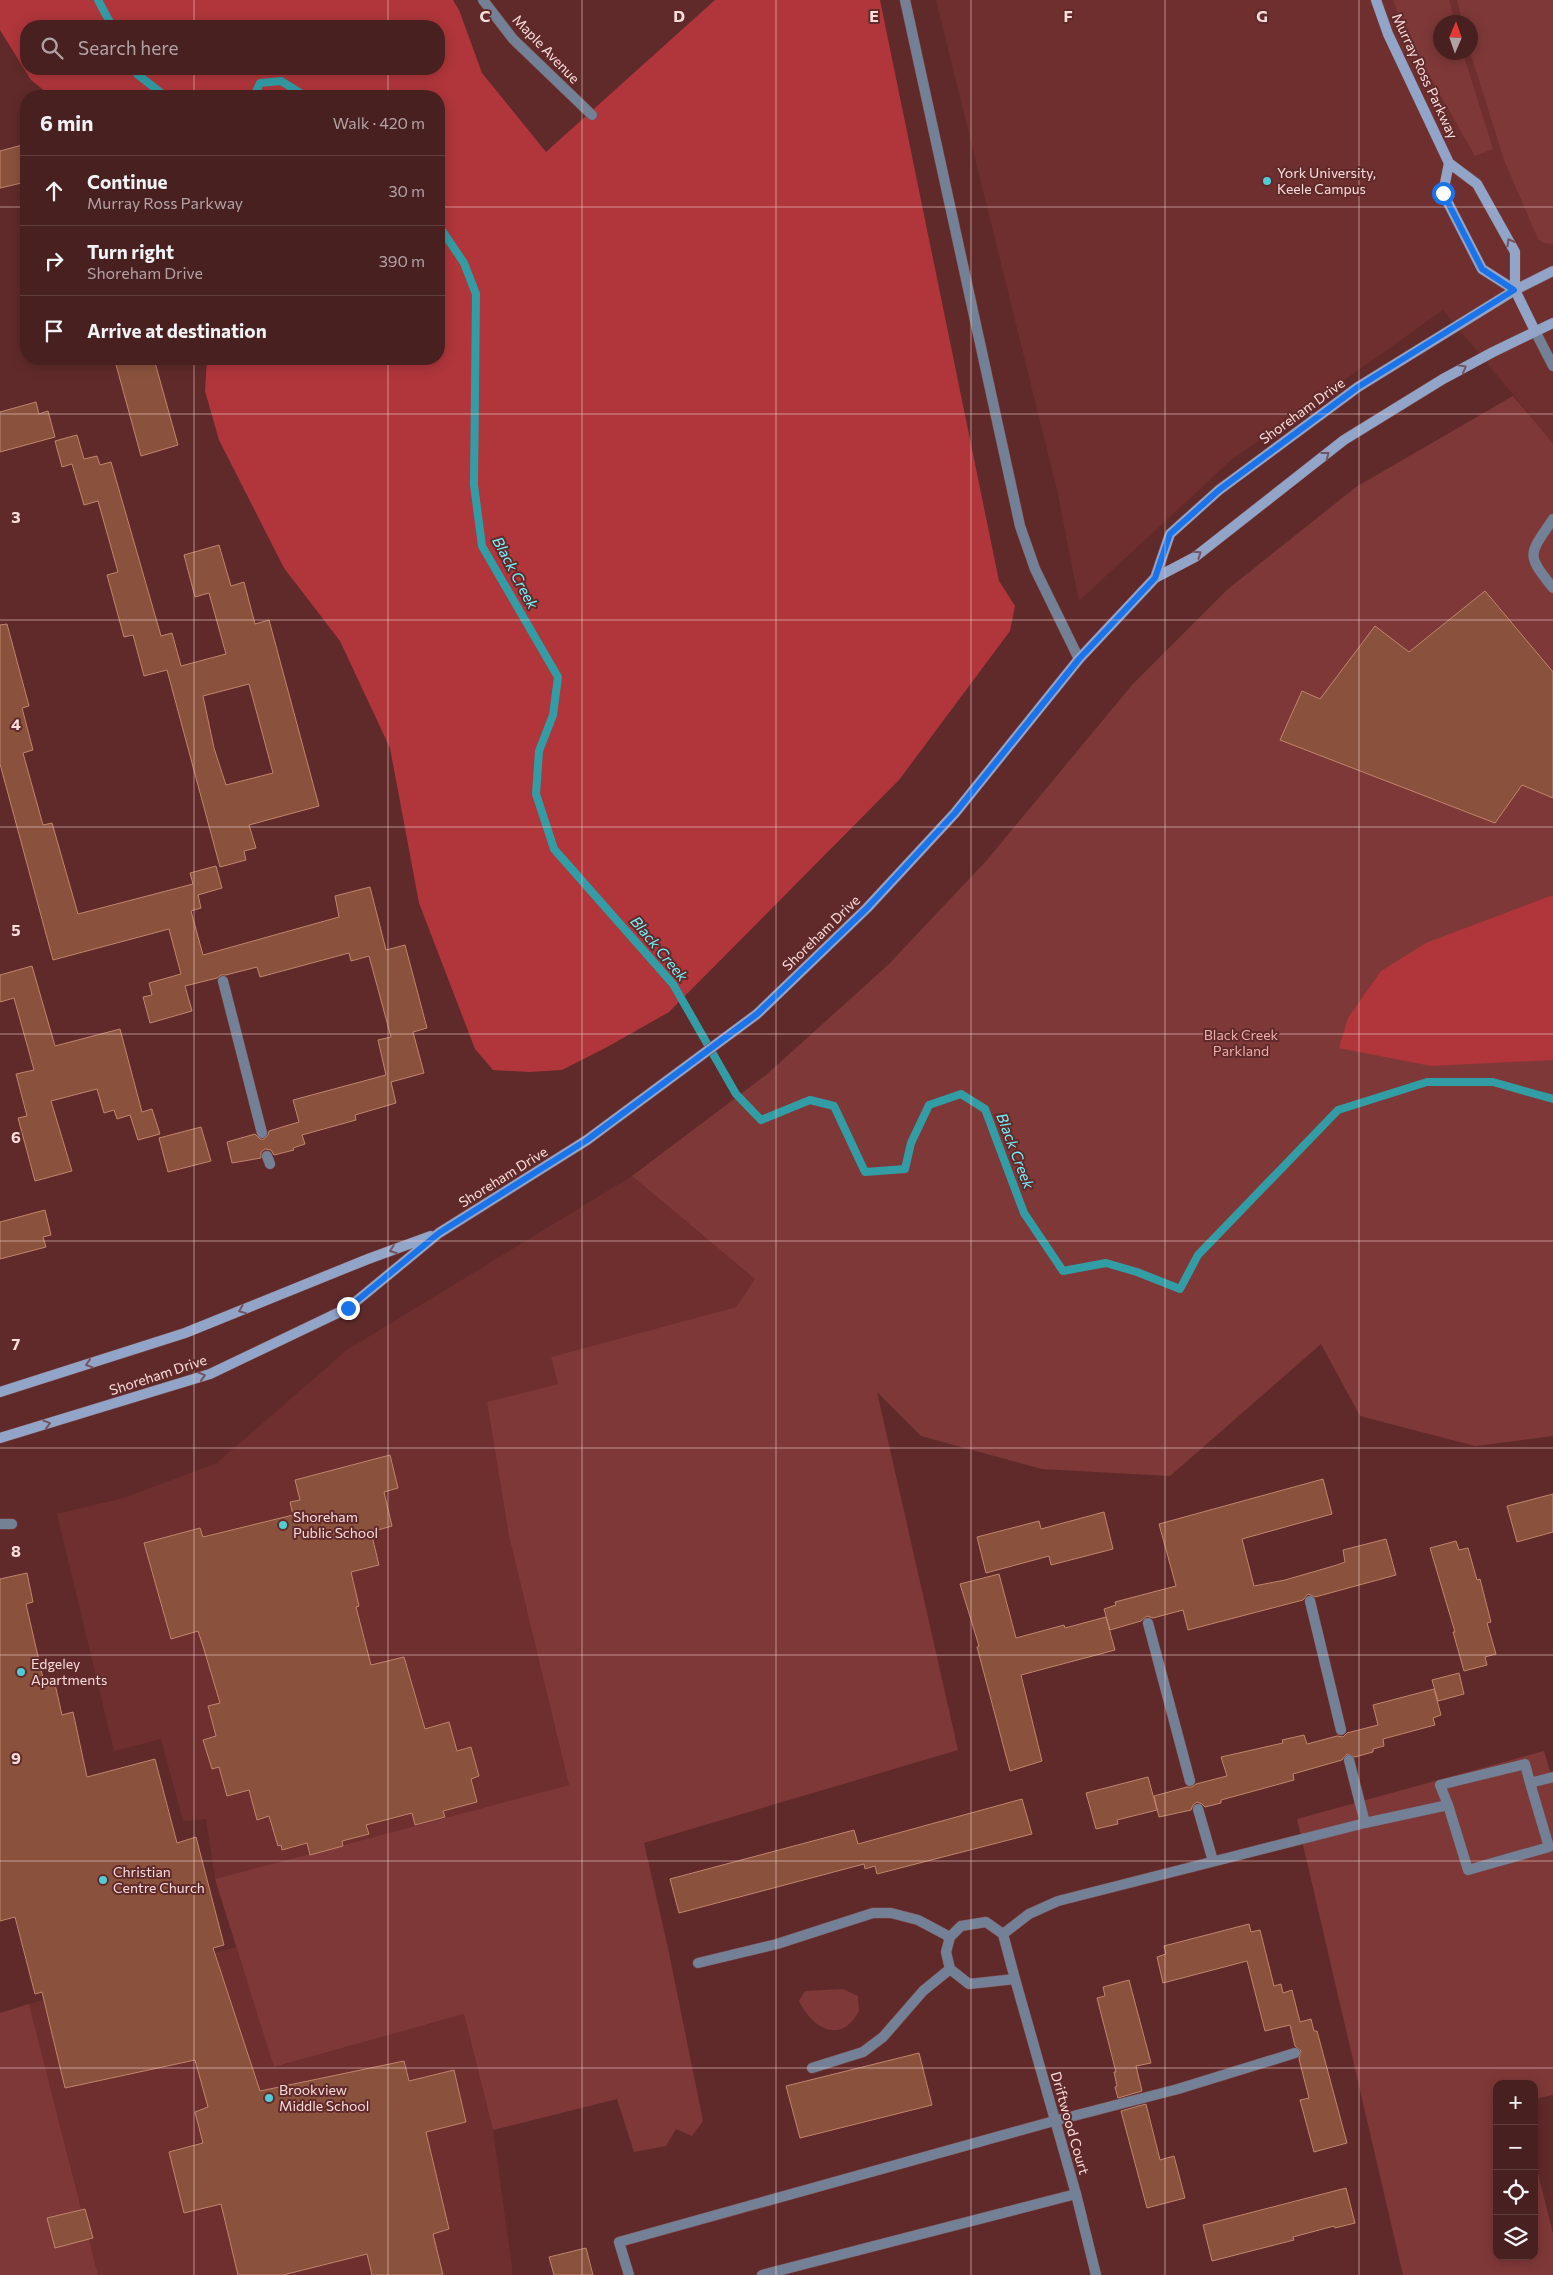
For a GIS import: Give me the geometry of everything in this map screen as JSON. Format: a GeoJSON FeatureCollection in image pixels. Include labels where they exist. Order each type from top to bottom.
{"type":"FeatureCollection","features":[{"type":"Feature","properties":{"kind":"street","name":"Maple Avenue"},"geometry":{"type":"LineString","coordinates":[[483,0],[513,39],[592,115]]}},
{"type":"Feature","properties":{"kind":"street"},"geometry":{"type":"LineString","coordinates":[[905,0],[1020,526],[1035,568],[1079,659]]}},
{"type":"Feature","properties":{"kind":"street","name":"Murray Ross Parkway"},"geometry":{"type":"LineString","coordinates":[[1376,0],[1388,34],[1450,163],[1477,184],[1515,252],[1514,290],[1535,331]]}},
{"type":"Feature","properties":{"kind":"street","name":"Murray Ross Parkway"},"geometry":{"type":"LineString","coordinates":[[1450,163],[1443,193],[1482,269],[1514,290]]}},
{"type":"Feature","properties":{"kind":"street","name":"Shoreham Drive"},"geometry":{"type":"LineString","coordinates":[[1155,578],[1170,534],[1219,490],[1358,387],[1514,290],[1553,271]]}},
{"type":"Feature","properties":{"kind":"street","name":"Shoreham Drive"},"geometry":{"type":"LineString","coordinates":[[0,1438],[210,1374],[348,1308],[439,1233],[587,1140],[757,1014],[867,908],[955,813],[1079,659],[1155,578],[1195,557],[1344,440],[1443,379],[1553,323]]}},
{"type":"Feature","properties":{"kind":"street"},"geometry":{"type":"LineString","coordinates":[[1535,331],[1553,366]]}},
{"type":"Feature","properties":{"kind":"street"},"geometry":{"type":"LineString","coordinates":[[1553,519],[1534,549],[1534,564],[1553,588]]}},
{"type":"Feature","properties":{"kind":"street"},"geometry":{"type":"LineString","coordinates":[[223,981],[262,1133]]}},
{"type":"Feature","properties":{"kind":"street","name":"Shoreham Drive"},"geometry":{"type":"LineString","coordinates":[[0,1392],[184,1333],[368,1259],[439,1233]]}},
{"type":"Feature","properties":{"kind":"street"},"geometry":{"type":"LineString","coordinates":[[0,1524],[12,1524]]}},
{"type":"Feature","properties":{"kind":"street"},"geometry":{"type":"LineString","coordinates":[[1310,1601],[1341,1730]]}},
{"type":"Feature","properties":{"kind":"street"},"geometry":{"type":"LineString","coordinates":[[1148,1624],[1190,1781]]}},
{"type":"Feature","properties":{"kind":"street"},"geometry":{"type":"LineString","coordinates":[[1349,1760],[1366,1823]]}},
{"type":"Feature","properties":{"kind":"street"},"geometry":{"type":"LineString","coordinates":[[1525,1764],[1530,1783],[1549,1847],[1468,1870],[1448,1805],[1440,1786],[1525,1764]]}},
{"type":"Feature","properties":{"kind":"street"},"geometry":{"type":"LineString","coordinates":[[1530,1783],[1553,1777]]}},
{"type":"Feature","properties":{"kind":"street"},"geometry":{"type":"LineString","coordinates":[[1015,1979],[969,1984],[950,1969],[946,1952],[950,1937],[961,1926],[986,1922],[1003,1934],[1029,1914],[1058,1901],[1366,1823],[1448,1805]]}},
{"type":"Feature","properties":{"kind":"street"},"geometry":{"type":"LineString","coordinates":[[1198,1809],[1213,1861]]}},
{"type":"Feature","properties":{"kind":"street"},"geometry":{"type":"LineString","coordinates":[[698,1963],[777,1944],[873,1913],[890,1913],[918,1920],[950,1937]]}},
{"type":"Feature","properties":{"kind":"street","name":"Driftwood Court"},"geometry":{"type":"LineString","coordinates":[[1003,1934],[1076,2194],[1096,2275]]}},
{"type":"Feature","properties":{"kind":"street"},"geometry":{"type":"LineString","coordinates":[[812,2068],[863,2052],[883,2037],[922,1991],[950,1969]]}},
{"type":"Feature","properties":{"kind":"street"},"geometry":{"type":"LineString","coordinates":[[629,2275],[620,2242],[1054,2121],[1178,2089],[1295,2053]]}},
{"type":"Feature","properties":{"kind":"street"},"geometry":{"type":"LineString","coordinates":[[762,2275],[1076,2194]]}},
{"type":"Feature","properties":{"kind":"shaded area"},"geometry":{"type":"Polygon","coordinates":[[[0,0],[453,0],[459,10],[482,73],[546,152],[715,0],[880,0],[999,581],[1015,606],[1010,631],[899,780],[669,1012],[562,1070],[529,1072],[493,1070],[475,1049],[419,903],[390,748],[340,641],[284,568],[219,440],[205,391],[207,365],[445,365],[445,90],[44,90],[28,75],[445,75],[445,20],[20,20],[20,62],[0,30],[0,0]]]}},
{"type":"Feature","properties":{"kind":"shaded area","name":"York University, Keele Campus"},"geometry":{"type":"Polygon","coordinates":[[[936,0],[1553,0],[1553,443],[1443,310],[1231,460],[1079,601],[1057,490],[936,0]]]}},
{"type":"Feature","properties":{"kind":"shaded area"},"geometry":{"type":"Polygon","coordinates":[[[1553,895],[1553,1060],[1431,1066],[1339,1048],[1348,1018],[1381,971],[1426,943],[1553,895]]]}},
{"type":"Feature","properties":{"kind":"shaded area","name":"Shoreham Public School"},"geometry":{"type":"Polygon","coordinates":[[[632,1176],[755,1279],[736,1307],[551,1357],[558,1384],[487,1402],[509,1536],[569,1785],[215,1879],[206,1819],[183,1821],[161,1739],[114,1751],[57,1514],[123,1498],[217,1463],[347,1350],[632,1176]]]}},
{"type":"Feature","properties":{"kind":"shaded area","name":"Brookview Middle School"},"geometry":{"type":"Polygon","coordinates":[[[236,1947],[275,2067],[464,2014],[493,2130],[513,2275],[98,2275],[29,2004],[236,1947]]]}},
{"type":"Feature","properties":{"kind":"green space"},"geometry":{"type":"Polygon","coordinates":[[[1393,0],[1449,0],[1453,15],[1433,15],[1433,60],[1465,60],[1493,149],[1475,156],[1406,34],[1393,0]]]}},
{"type":"Feature","properties":{"kind":"green space"},"geometry":{"type":"Polygon","coordinates":[[[1457,0],[1553,0],[1553,244],[1543,243],[1538,239],[1504,160],[1472,60],[1478,60],[1478,15],[1460,15],[1457,0]]]}},
{"type":"Feature","properties":{"kind":"green space","name":"Black Creek Parkland"},"geometry":{"type":"Polygon","coordinates":[[[1513,396],[1553,443],[1553,1436],[1475,1446],[1360,1416],[1321,1344],[1170,1476],[1042,1469],[921,1436],[877,1392],[958,1750],[644,1843],[668,1948],[703,2121],[692,2136],[676,2129],[666,2146],[634,2152],[617,2099],[493,2130],[464,2014],[274,2067],[215,1879],[569,1785],[509,1536],[487,1402],[558,1384],[551,1357],[736,1307],[755,1279],[632,1176],[766,1075],[888,965],[987,860],[1132,685],[1228,589],[1356,487],[1513,396]]]}},
{"type":"Feature","properties":{"kind":"green space"},"geometry":{"type":"Polygon","coordinates":[[[1544,1751],[1553,1781],[1553,2095],[1538,2098],[1538,2080],[1493,2080],[1493,2260],[1538,2260],[1538,2173],[1553,2234],[1553,2275],[1403,2275],[1297,1819],[1544,1751]]]}},
{"type":"Feature","properties":{"kind":"green space"},"geometry":{"type":"Polygon","coordinates":[[[843,1989],[858,1996],[859,2011],[844,2028],[836,2030],[827,2029],[819,2025],[805,2011],[799,2001],[805,1991],[843,1989]]]}},
{"type":"Feature","properties":{"kind":"green space"},"geometry":{"type":"Polygon","coordinates":[[[29,2004],[98,2275],[0,2275],[0,2013],[29,2004]]]}},
{"type":"Feature","properties":{"kind":"building"},"geometry":{"type":"Polygon","coordinates":[[[20,146],[20,183],[0,188],[0,151],[20,146]]]}},
{"type":"Feature","properties":{"kind":"building"},"geometry":{"type":"Polygon","coordinates":[[[116,365],[156,365],[178,445],[141,456],[116,365]]]}},
{"type":"Feature","properties":{"kind":"building"},"geometry":{"type":"Polygon","coordinates":[[[36,402],[39,414],[48,411],[55,437],[0,452],[0,412],[36,402]]]}},
{"type":"Feature","properties":{"kind":"building"},"geometry":{"type":"Polygon","coordinates":[[[77,435],[84,459],[97,456],[100,465],[111,462],[161,636],[172,633],[181,666],[226,654],[209,593],[195,597],[184,555],[219,545],[231,586],[244,582],[255,624],[269,620],[319,806],[249,825],[256,848],[244,851],[246,860],[220,867],[167,670],[144,676],[133,635],[124,637],[107,575],[118,572],[98,501],[84,505],[72,464],[62,467],[55,441],[77,435]],[[249,684],[203,696],[214,748],[226,785],[273,773],[249,684]]]}},
{"type":"Feature","properties":{"kind":"building"},"geometry":{"type":"Polygon","coordinates":[[[1485,591],[1553,672],[1553,798],[1522,785],[1495,823],[1280,740],[1302,691],[1320,699],[1375,626],[1409,652],[1485,591]]]}},
{"type":"Feature","properties":{"kind":"building"},"geometry":{"type":"Polygon","coordinates":[[[7,624],[29,706],[22,708],[33,750],[23,753],[43,825],[52,823],[78,914],[193,884],[190,873],[216,866],[222,888],[198,895],[201,908],[191,911],[203,955],[339,917],[335,896],[370,887],[386,950],[405,945],[427,1028],[413,1032],[424,1073],[391,1082],[396,1103],[355,1115],[356,1120],[302,1135],[305,1144],[293,1148],[294,1150],[274,1155],[271,1150],[265,1149],[261,1152],[261,1158],[232,1163],[227,1142],[255,1134],[260,1139],[264,1139],[269,1131],[299,1122],[293,1100],[386,1075],[378,1040],[391,1037],[369,956],[351,961],[349,953],[260,977],[257,967],[185,986],[192,1011],[150,1023],[143,997],[152,995],[149,983],[181,974],[169,929],[53,960],[0,764],[0,625],[7,624]]]}},
{"type":"Feature","properties":{"kind":"building"},"geometry":{"type":"Polygon","coordinates":[[[32,966],[55,1046],[120,1029],[142,1112],[152,1109],[160,1134],[138,1140],[130,1115],[117,1119],[114,1110],[104,1113],[97,1089],[51,1101],[72,1171],[35,1181],[18,1118],[27,1116],[16,1074],[34,1070],[14,998],[0,1002],[0,975],[32,966]]]}},
{"type":"Feature","properties":{"kind":"building"},"geometry":{"type":"Polygon","coordinates":[[[201,1127],[211,1161],[168,1172],[159,1138],[201,1127]]]}},
{"type":"Feature","properties":{"kind":"building"},"geometry":{"type":"Polygon","coordinates":[[[45,1210],[51,1235],[43,1237],[46,1247],[0,1259],[0,1222],[45,1210]]]}},
{"type":"Feature","properties":{"kind":"building"},"geometry":{"type":"Polygon","coordinates":[[[390,1455],[398,1488],[384,1492],[392,1526],[371,1532],[379,1565],[351,1572],[359,1606],[356,1607],[371,1665],[404,1657],[425,1729],[449,1722],[457,1751],[471,1747],[479,1776],[471,1779],[477,1802],[443,1811],[445,1817],[415,1825],[412,1813],[366,1825],[369,1834],[342,1841],[343,1846],[310,1855],[307,1843],[282,1850],[281,1845],[278,1846],[269,1816],[257,1820],[249,1790],[227,1796],[219,1767],[212,1769],[203,1740],[216,1736],[208,1706],[220,1703],[203,1646],[198,1631],[171,1639],[144,1543],[200,1528],[203,1537],[293,1515],[290,1502],[300,1500],[295,1480],[390,1455]]]}},
{"type":"Feature","properties":{"kind":"building"},"geometry":{"type":"Polygon","coordinates":[[[1323,1479],[1332,1514],[1242,1539],[1254,1586],[1285,1580],[1337,1565],[1345,1562],[1343,1550],[1386,1539],[1396,1575],[1315,1597],[1308,1594],[1303,1600],[1188,1630],[1183,1610],[1153,1618],[1147,1616],[1141,1621],[1110,1630],[1104,1609],[1116,1605],[1115,1602],[1176,1586],[1159,1524],[1323,1479]]]}},
{"type":"Feature","properties":{"kind":"building"},"geometry":{"type":"Polygon","coordinates":[[[1553,1494],[1553,1532],[1517,1542],[1507,1506],[1553,1494]]]}},
{"type":"Feature","properties":{"kind":"building"},"geometry":{"type":"Polygon","coordinates":[[[1104,1512],[1113,1549],[1051,1565],[1049,1556],[986,1573],[977,1537],[1039,1521],[1041,1529],[1104,1512]]]}},
{"type":"Feature","properties":{"kind":"building"},"geometry":{"type":"Polygon","coordinates":[[[1456,1541],[1459,1550],[1468,1548],[1477,1580],[1480,1579],[1491,1622],[1487,1623],[1496,1654],[1485,1657],[1487,1665],[1464,1671],[1453,1632],[1455,1632],[1430,1548],[1456,1541]]]}},
{"type":"Feature","properties":{"kind":"building"},"geometry":{"type":"Polygon","coordinates":[[[27,1573],[33,1602],[26,1604],[45,1687],[55,1684],[62,1715],[73,1712],[87,1777],[155,1759],[177,1843],[196,1837],[224,1945],[213,1948],[260,2091],[404,2061],[409,2081],[454,2070],[466,2122],[426,2132],[449,2229],[433,2234],[443,2275],[372,2275],[367,2254],[283,2275],[238,2275],[221,2204],[184,2213],[169,2152],[203,2143],[195,2112],[208,2107],[195,2060],[65,2088],[42,1992],[35,1994],[15,1917],[0,1921],[0,1579],[27,1573]]]}},
{"type":"Feature","properties":{"kind":"building"},"geometry":{"type":"Polygon","coordinates":[[[999,1574],[1016,1638],[1064,1625],[1065,1628],[1106,1617],[1115,1650],[1021,1675],[1042,1761],[1010,1771],[977,1647],[979,1646],[960,1584],[999,1574]]]}},
{"type":"Feature","properties":{"kind":"building"},"geometry":{"type":"Polygon","coordinates":[[[1459,1673],[1464,1694],[1438,1701],[1432,1680],[1459,1673]]]}},
{"type":"Feature","properties":{"kind":"building"},"geometry":{"type":"Polygon","coordinates":[[[1434,1689],[1441,1715],[1433,1718],[1435,1725],[1383,1739],[1384,1746],[1373,1749],[1373,1752],[1355,1757],[1347,1754],[1342,1760],[1293,1774],[1294,1780],[1221,1800],[1221,1803],[1205,1807],[1197,1802],[1191,1810],[1159,1817],[1154,1796],[1227,1776],[1221,1757],[1283,1743],[1282,1740],[1304,1735],[1307,1744],[1337,1736],[1343,1737],[1347,1733],[1378,1725],[1373,1705],[1434,1689]]]}},
{"type":"Feature","properties":{"kind":"building"},"geometry":{"type":"Polygon","coordinates":[[[1148,1777],[1157,1810],[1117,1820],[1118,1824],[1096,1829],[1086,1793],[1148,1777]]]}},
{"type":"Feature","properties":{"kind":"building"},"geometry":{"type":"Polygon","coordinates":[[[1022,1799],[1032,1834],[877,1874],[875,1866],[865,1869],[864,1864],[679,1913],[670,1879],[854,1830],[858,1844],[1022,1799]]]}},
{"type":"Feature","properties":{"kind":"building"},"geometry":{"type":"Polygon","coordinates":[[[1249,1924],[1251,1932],[1260,1930],[1274,1986],[1281,1984],[1283,1993],[1292,1990],[1300,2022],[1311,2019],[1314,2031],[1317,2031],[1347,2143],[1314,2152],[1300,2100],[1309,2098],[1299,2059],[1301,2051],[1295,2046],[1290,2025],[1265,2031],[1247,1961],[1163,1983],[1157,1957],[1166,1954],[1164,1946],[1249,1924]]]}},
{"type":"Feature","properties":{"kind":"building"},"geometry":{"type":"Polygon","coordinates":[[[1129,1980],[1151,2063],[1136,2066],[1142,2091],[1118,2098],[1115,2087],[1117,2086],[1114,2072],[1116,2072],[1097,1998],[1105,1996],[1103,1987],[1129,1980]]]}},
{"type":"Feature","properties":{"kind":"building"},"geometry":{"type":"Polygon","coordinates":[[[919,2053],[932,2105],[800,2138],[786,2086],[919,2053]]]}},
{"type":"Feature","properties":{"kind":"building"},"geometry":{"type":"Polygon","coordinates":[[[1146,2104],[1160,2160],[1174,2156],[1185,2198],[1147,2208],[1121,2111],[1146,2104]]]}},
{"type":"Feature","properties":{"kind":"building"},"geometry":{"type":"Polygon","coordinates":[[[1346,2188],[1355,2223],[1335,2228],[1334,2226],[1293,2237],[1294,2240],[1212,2261],[1203,2225],[1346,2188]]]}},
{"type":"Feature","properties":{"kind":"building"},"geometry":{"type":"Polygon","coordinates":[[[85,2209],[93,2238],[55,2248],[47,2218],[85,2209]]]}},
{"type":"Feature","properties":{"kind":"building"},"geometry":{"type":"Polygon","coordinates":[[[586,2248],[593,2275],[554,2275],[549,2257],[586,2248]]]}},
{"type":"Feature","properties":{"kind":"waterway","name":"Black Creek"},"geometry":{"type":"LineString","coordinates":[[98,0],[109,20]]}},
{"type":"Feature","properties":{"kind":"waterway","name":"Black Creek"},"geometry":{"type":"LineString","coordinates":[[138,75],[157,90]]}},
{"type":"Feature","properties":{"kind":"waterway","name":"Black Creek"},"geometry":{"type":"LineString","coordinates":[[257,90],[260,83],[281,81],[295,90]]}},
{"type":"Feature","properties":{"kind":"waterway","name":"Black Creek"},"geometry":{"type":"LineString","coordinates":[[445,235],[464,263],[476,294],[474,485],[482,546],[558,677],[553,715],[539,751],[536,794],[554,849],[673,984],[736,1094],[761,1120],[810,1100],[834,1106],[865,1172],[905,1169],[911,1143],[929,1105],[961,1094],[985,1109],[1024,1213],[1063,1271],[1106,1263],[1137,1272],[1180,1289],[1198,1255],[1338,1110],[1427,1082],[1493,1082],[1553,1099]]}},
{"type":"Feature","properties":{"kind":"place","name":"York University, Keele Campus"},"geometry":{"type":"Point","coordinates":[1267,181]}},
{"type":"Feature","properties":{"kind":"place","name":"Shoreham Public School"},"geometry":{"type":"Point","coordinates":[283,1525]}},
{"type":"Feature","properties":{"kind":"place","name":"Edgeley Apartments"},"geometry":{"type":"Point","coordinates":[21,1672]}},
{"type":"Feature","properties":{"kind":"place","name":"Christian Centre Church"},"geometry":{"type":"Point","coordinates":[103,1880]}},
{"type":"Feature","properties":{"kind":"place","name":"Brookview Middle School"},"geometry":{"type":"Point","coordinates":[269,2098]}},
{"type":"Feature","properties":{"kind":"route"},"geometry":{"type":"LineString","coordinates":[[348,1308],[439,1233],[587,1140],[757,1014],[867,908],[955,813],[1079,659],[1155,578],[1170,534],[1219,490],[1358,387],[1514,290],[1482,269],[1443,193]]}}]}
